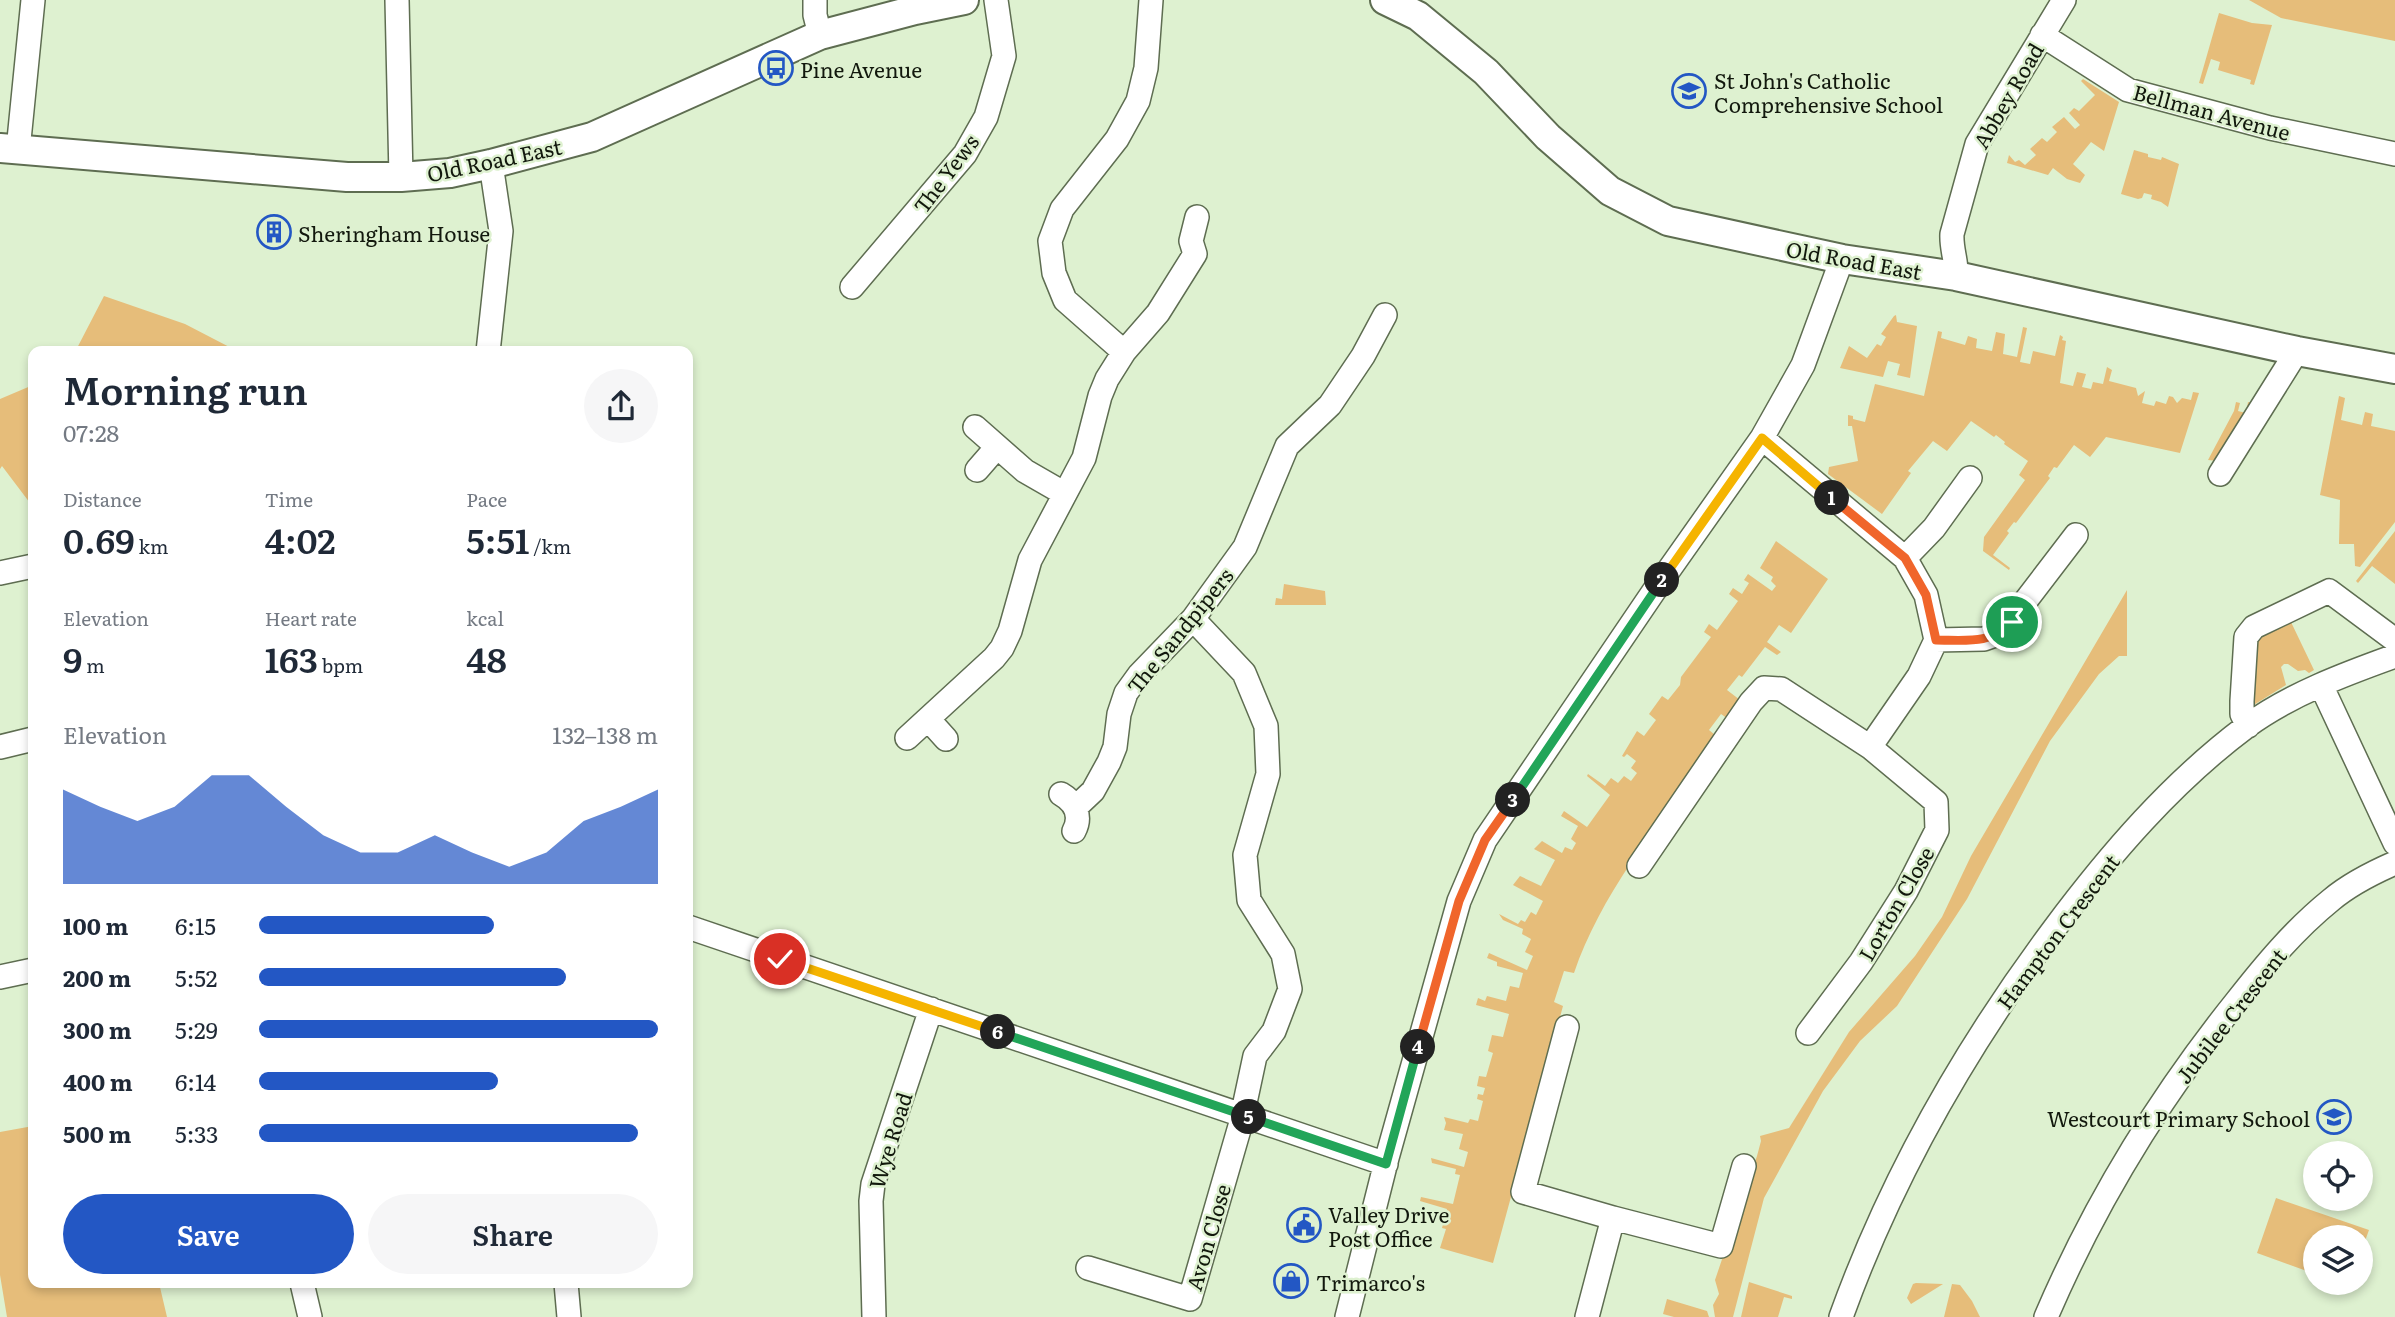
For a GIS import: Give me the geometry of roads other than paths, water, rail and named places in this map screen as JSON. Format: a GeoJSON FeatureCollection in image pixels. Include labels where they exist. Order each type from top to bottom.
{"type":"FeatureCollection","features":[{"type":"Feature","properties":{"kind":"main road","name":"Old Road East"},"geometry":{"type":"LineString","coordinates":[[9,149],[346,177],[401,177],[450,173],[592,137],[820,35],[964,0]]}},
{"type":"Feature","properties":{"kind":"main road","name":"Old Road East"},"geometry":{"type":"LineString","coordinates":[[1385,0],[1418,16],[1486,72],[1548,137],[1609,191],[1668,221],[1842,260],[1955,276],[2297,351],[2395,369]]}},
{"type":"Feature","properties":{"kind":"street"},"geometry":{"type":"LineString","coordinates":[[9,149],[33,0]]}},
{"type":"Feature","properties":{"kind":"street"},"geometry":{"type":"LineString","coordinates":[[397,0],[401,177]]}},
{"type":"Feature","properties":{"kind":"street"},"geometry":{"type":"LineString","coordinates":[[815,0],[815,15],[820,35]]}},
{"type":"Feature","properties":{"kind":"street","name":"The Yews"},"geometry":{"type":"LineString","coordinates":[[852,288],[965,154],[986,117],[1004,56],[996,0]]}},
{"type":"Feature","properties":{"kind":"street"},"geometry":{"type":"LineString","coordinates":[[1124,352],[1065,300],[1054,273],[1050,241],[1062,209],[1113,144],[1136,107],[1146,68],[1151,0]]}},
{"type":"Feature","properties":{"kind":"street","name":"Abbey Road"},"geometry":{"type":"LineString","coordinates":[[1955,276],[1956,261],[1952,239],[1962,192],[1977,144],[2064,0]]}},
{"type":"Feature","properties":{"kind":"street","name":"Bellman Avenue"},"geometry":{"type":"LineString","coordinates":[[2042,35],[2128,90],[2270,128],[2395,154]]}},
{"type":"Feature","properties":{"kind":"street"},"geometry":{"type":"LineString","coordinates":[[489,346],[501,231],[491,164]]}},
{"type":"Feature","properties":{"kind":"street"},"geometry":{"type":"LineString","coordinates":[[907,738],[1002,648],[1013,622],[1030,560],[1085,455],[1103,388],[1124,352],[1158,313],[1195,254],[1191,239],[1196,217]]}},
{"type":"Feature","properties":{"kind":"street"},"geometry":{"type":"LineString","coordinates":[[1347,1317],[1386,1164],[1459,901],[1485,840],[1762,438],[1803,365],[1842,260]]}},
{"type":"Feature","properties":{"kind":"street","name":"The Sandpipers"},"geometry":{"type":"LineString","coordinates":[[1074,831],[1078,822],[1068,801],[1093,791],[1109,762],[1115,747],[1119,714],[1126,693],[1139,675],[1193,619],[1245,547],[1287,446],[1330,405],[1363,356],[1385,315]]}},
{"type":"Feature","properties":{"kind":"street"},"geometry":{"type":"LineString","coordinates":[[2220,474],[2297,351]]}},
{"type":"Feature","properties":{"kind":"street"},"geometry":{"type":"LineString","coordinates":[[975,427],[1025,471],[1065,495]]}},
{"type":"Feature","properties":{"kind":"street"},"geometry":{"type":"LineString","coordinates":[[1762,438],[1905,558],[1926,595],[1936,640],[1919,676],[1870,747]]}},
{"type":"Feature","properties":{"kind":"street"},"geometry":{"type":"LineString","coordinates":[[977,470],[998,447]]}},
{"type":"Feature","properties":{"kind":"street"},"geometry":{"type":"LineString","coordinates":[[1905,558],[1934,528],[1970,478]]}},
{"type":"Feature","properties":{"kind":"street"},"geometry":{"type":"LineString","coordinates":[[1936,640],[1984,639],[2001,634],[2076,535]]}},
{"type":"Feature","properties":{"kind":"street"},"geometry":{"type":"LineString","coordinates":[[0,573],[28,567]]}},
{"type":"Feature","properties":{"kind":"street"},"geometry":{"type":"LineString","coordinates":[[2248,726],[2242,714],[2242,701],[2246,638],[2254,627],[2329,590],[2395,640]]}},
{"type":"Feature","properties":{"kind":"street","name":"Avon Close"},"geometry":{"type":"LineString","coordinates":[[1088,1268],[1188,1306],[1240,1126],[1255,1056],[1274,1031],[1290,989],[1283,954],[1249,900],[1245,855],[1268,774],[1266,726],[1244,673],[1193,619]]}},
{"type":"Feature","properties":{"kind":"street","name":"Hampton Crescent"},"geometry":{"type":"LineString","coordinates":[[1841,1317],[1860,1267],[1907,1166],[1962,1065],[1996,1011],[2075,901],[2125,841],[2183,780],[2248,726],[2321,685],[2395,656]]}},
{"type":"Feature","properties":{"kind":"street"},"geometry":{"type":"LineString","coordinates":[[2321,685],[2395,843]]}},
{"type":"Feature","properties":{"kind":"street","name":"Lorton Close"},"geometry":{"type":"LineString","coordinates":[[1639,866],[1751,702],[1764,688],[1781,689],[1870,747],[1936,802],[1937,830],[1906,891],[1861,962],[1808,1033]]}},
{"type":"Feature","properties":{"kind":"street"},"geometry":{"type":"LineString","coordinates":[[928,719],[946,739]]}},
{"type":"Feature","properties":{"kind":"street"},"geometry":{"type":"LineString","coordinates":[[0,747],[28,740]]}},
{"type":"Feature","properties":{"kind":"street","name":"Jubilee Crescent"},"geometry":{"type":"LineString","coordinates":[[2046,1317],[2118,1176],[2157,1113],[2223,1019],[2279,949],[2308,920],[2332,899],[2367,875],[2395,863]]}},
{"type":"Feature","properties":{"kind":"street"},"geometry":{"type":"LineString","coordinates":[[693,929],[1386,1164]]}},
{"type":"Feature","properties":{"kind":"street"},"geometry":{"type":"LineString","coordinates":[[0,977],[28,971]]}},
{"type":"Feature","properties":{"kind":"street","name":"Wye Road"},"geometry":{"type":"LineString","coordinates":[[874,1317],[873,1184],[931,1009]]}},
{"type":"Feature","properties":{"kind":"street"},"geometry":{"type":"LineString","coordinates":[[1567,1027],[1523,1192],[1721,1246],[1744,1166]]}},
{"type":"Feature","properties":{"kind":"street"},"geometry":{"type":"LineString","coordinates":[[1587,1317],[1613,1218]]}},
{"type":"Feature","properties":{"kind":"street"},"geometry":{"type":"LineString","coordinates":[[303,1288],[310,1317]]}},
{"type":"Feature","properties":{"kind":"street"},"geometry":{"type":"LineString","coordinates":[[566,1288],[569,1317]]}},
{"type":"Feature","properties":{"kind":"place","name":"Pine Avenue"},"geometry":{"type":"Point","coordinates":[776,68]}},
{"type":"Feature","properties":{"kind":"place","name":"St John's Catholic Comprehensive School"},"geometry":{"type":"Point","coordinates":[1689,91]}},
{"type":"Feature","properties":{"kind":"place","name":"Sheringham House"},"geometry":{"type":"Point","coordinates":[274,232]}},
{"type":"Feature","properties":{"kind":"place","name":"Westcourt Primary School"},"geometry":{"type":"Point","coordinates":[2334,1117]}},
{"type":"Feature","properties":{"kind":"place","name":"Valley Drive Post Office"},"geometry":{"type":"Point","coordinates":[1304,1225]}},
{"type":"Feature","properties":{"kind":"place","name":"Trimarco's"},"geometry":{"type":"Point","coordinates":[1291,1281]}}]}
